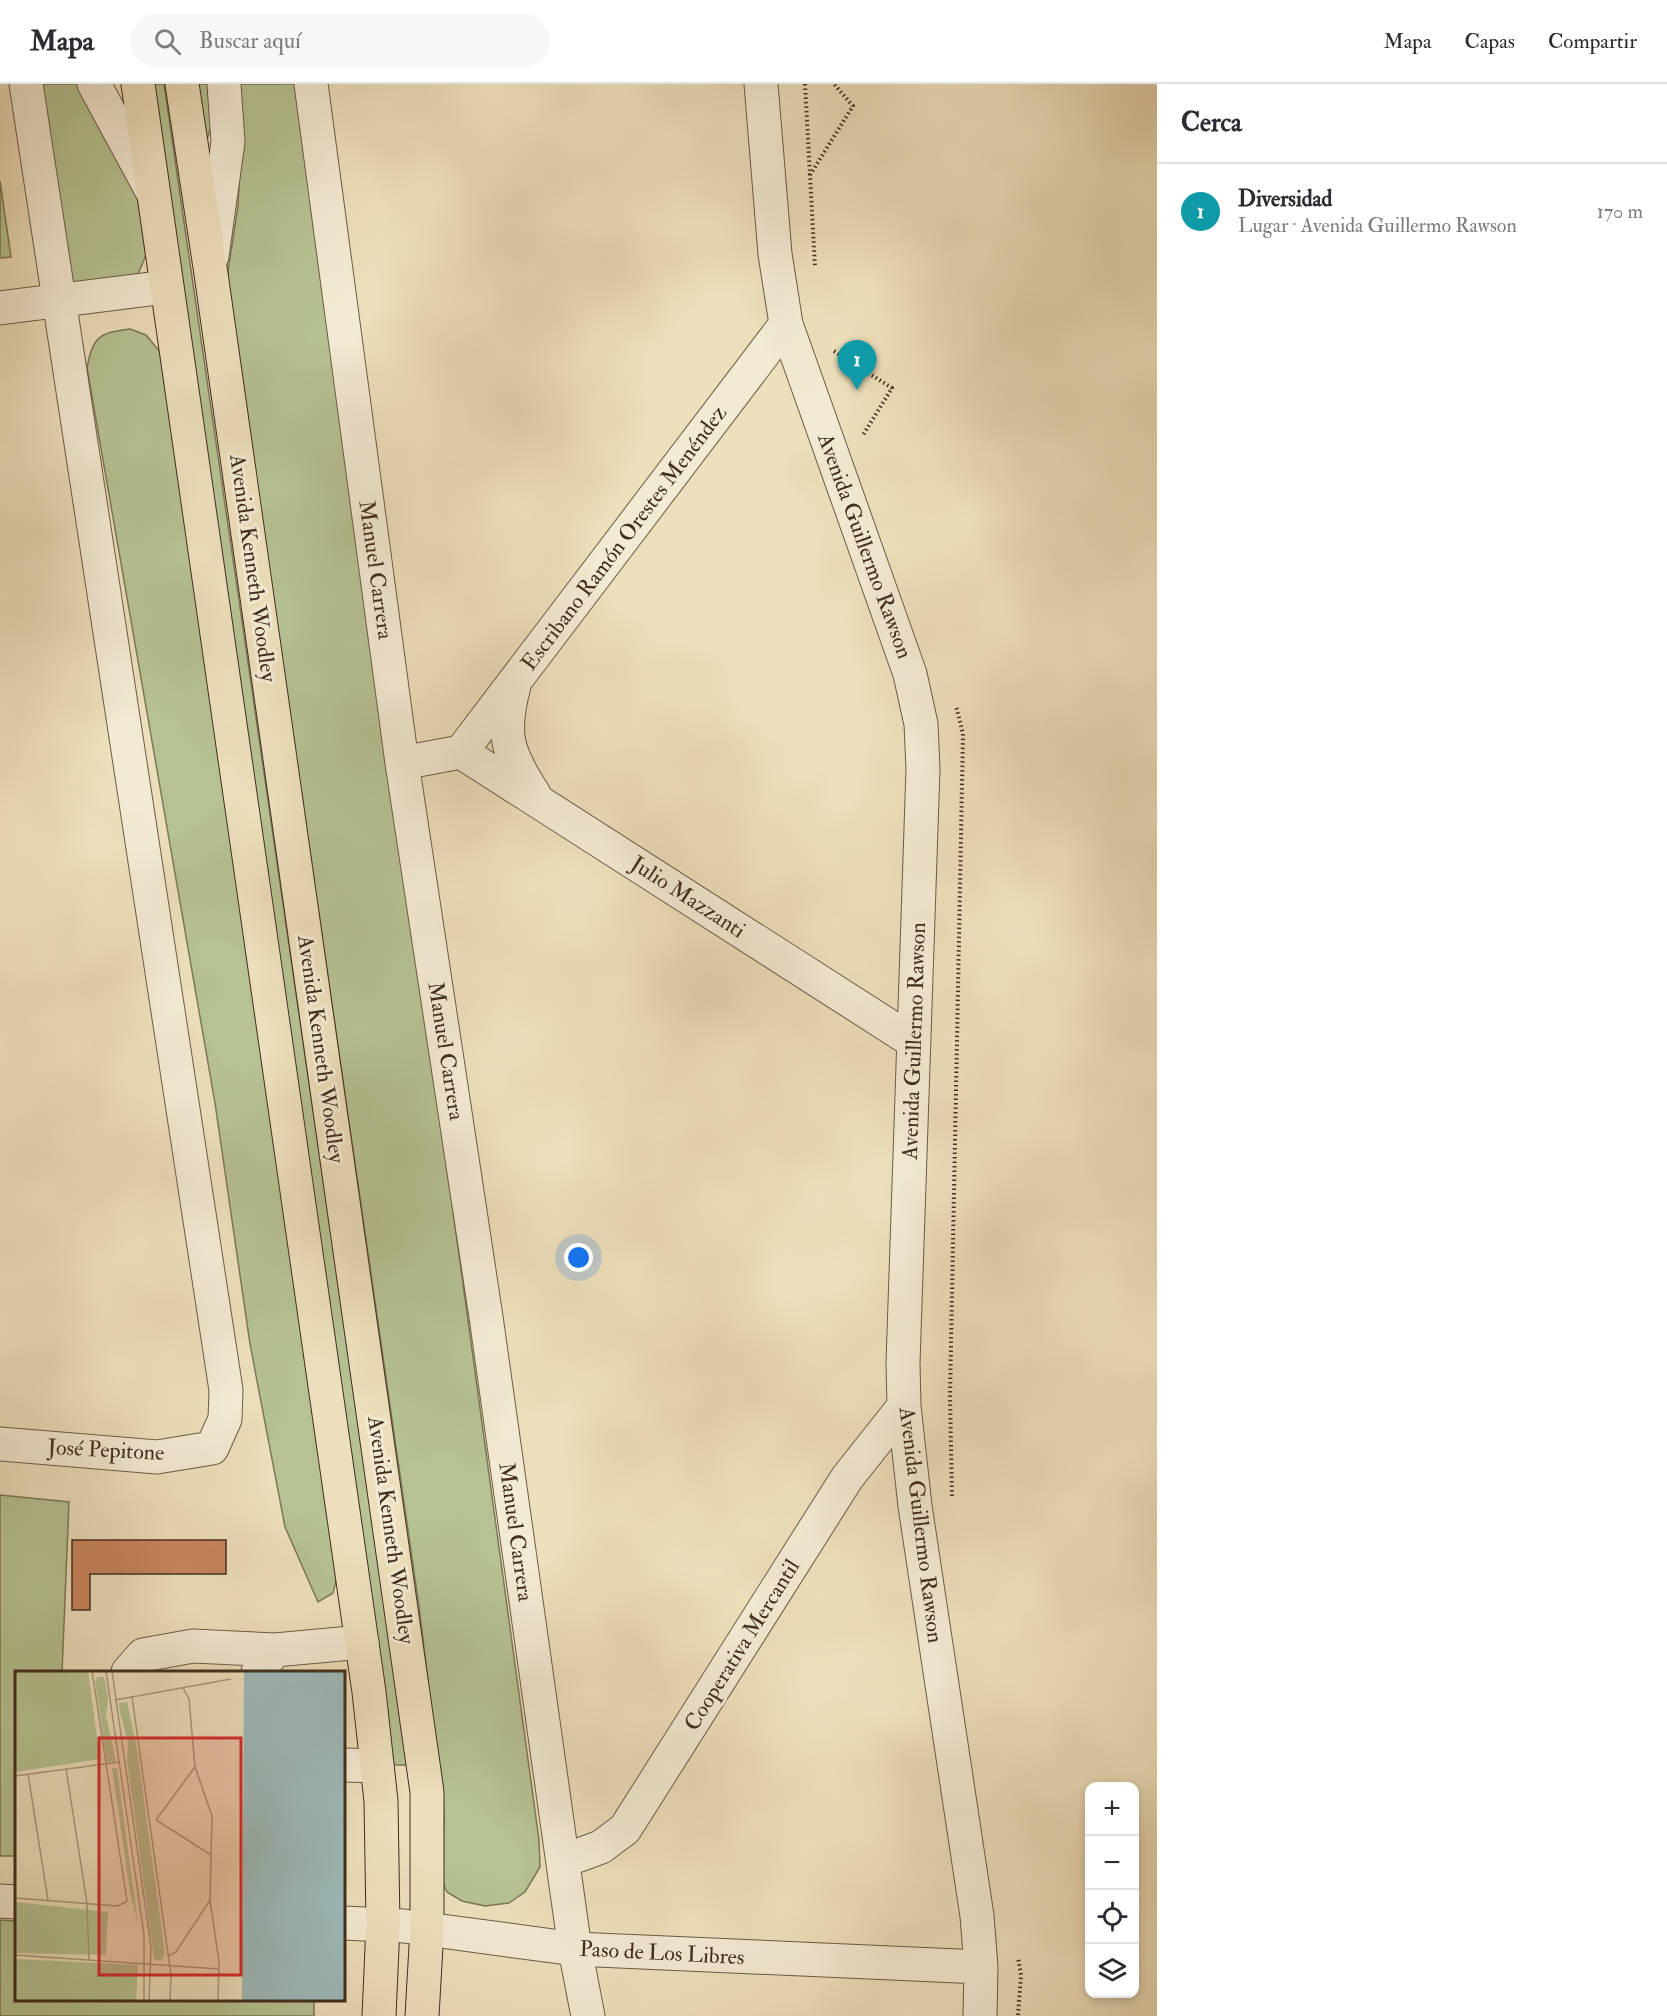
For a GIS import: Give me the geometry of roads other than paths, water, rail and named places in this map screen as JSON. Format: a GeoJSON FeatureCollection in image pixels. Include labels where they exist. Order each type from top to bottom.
{"type":"FeatureCollection","features":[{"type":"Feature","properties":{"kind":"main road","name":"Avenida Kenneth Woodley"},"geometry":{"type":"LineString","coordinates":[[138,84],[362,1642],[381,1801],[383,1925],[379,2016]]}},
{"type":"Feature","properties":{"kind":"main road","name":"Avenida Kenneth Woodley"},"geometry":{"type":"LineString","coordinates":[[182,84],[427,1792],[427,1929],[423,2016]]}},
{"type":"Feature","properties":{"kind":"street"},"geometry":{"type":"LineString","coordinates":[[26,84],[59,301]]}},
{"type":"Feature","properties":{"kind":"street"},"geometry":{"type":"LineString","coordinates":[[94,84],[154,195]]}},
{"type":"Feature","properties":{"kind":"street"},"geometry":{"type":"LineString","coordinates":[[210,267],[228,142],[224,84]]}},
{"type":"Feature","properties":{"kind":"street","name":"Manuel Carrera"},"geometry":{"type":"LineString","coordinates":[[311,84],[402,763],[486,1317],[575,1950],[588,2016]]}},
{"type":"Feature","properties":{"kind":"street","name":"Avenida Guillermo Rawson"},"geometry":{"type":"LineString","coordinates":[[761,84],[775,254],[786,324],[910,674],[921,724],[923,769],[903,1363],[904,1406],[915,1506],[977,1916],[981,1967],[980,2016]]}},
{"type":"Feature","properties":{"kind":"street"},"geometry":{"type":"LineString","coordinates":[[0,308],[166,286]]}},
{"type":"Feature","properties":{"kind":"street","name":"José Pepitone"},"geometry":{"type":"LineString","coordinates":[[0,1444],[157,1456],[212,1448],[225,1419],[226,1390],[59,301]]}},
{"type":"Feature","properties":{"kind":"street","name":"Escribano Ramón Orestes Menéndez"},"geometry":{"type":"LineString","coordinates":[[461,752],[786,324]]}},
{"type":"Feature","properties":{"kind":"street"},"geometry":{"type":"LineString","coordinates":[[515,681],[508,710],[507,735],[513,763],[538,801]]}},
{"type":"Feature","properties":{"kind":"street"},"geometry":{"type":"LineString","coordinates":[[402,763],[461,752]]}},
{"type":"Feature","properties":{"kind":"street","name":"Julio Mazzanti"},"geometry":{"type":"LineString","coordinates":[[461,752],[914,1042]]}},
{"type":"Feature","properties":{"kind":"street","name":"Cooperativa Mercantil"},"geometry":{"type":"LineString","coordinates":[[563,1861],[601,1847],[625,1829],[847,1478],[904,1406]]}},
{"type":"Feature","properties":{"kind":"street"},"geometry":{"type":"LineString","coordinates":[[129,1671],[143,1655],[193,1646],[267,1661],[362,1642]]}},
{"type":"Feature","properties":{"kind":"street"},"geometry":{"type":"LineString","coordinates":[[345,1765],[377,1766]]}},
{"type":"Feature","properties":{"kind":"street"},"geometry":{"type":"LineString","coordinates":[[0,1901],[15,1902]]}},
{"type":"Feature","properties":{"kind":"street","name":"Paso de Los Libres"},"geometry":{"type":"LineString","coordinates":[[345,1923],[427,1929],[575,1950],[981,1967]]}},
{"type":"Feature","properties":{"kind":"place","name":"Diversidad"},"geometry":{"type":"Point","coordinates":[857,390]}}]}
